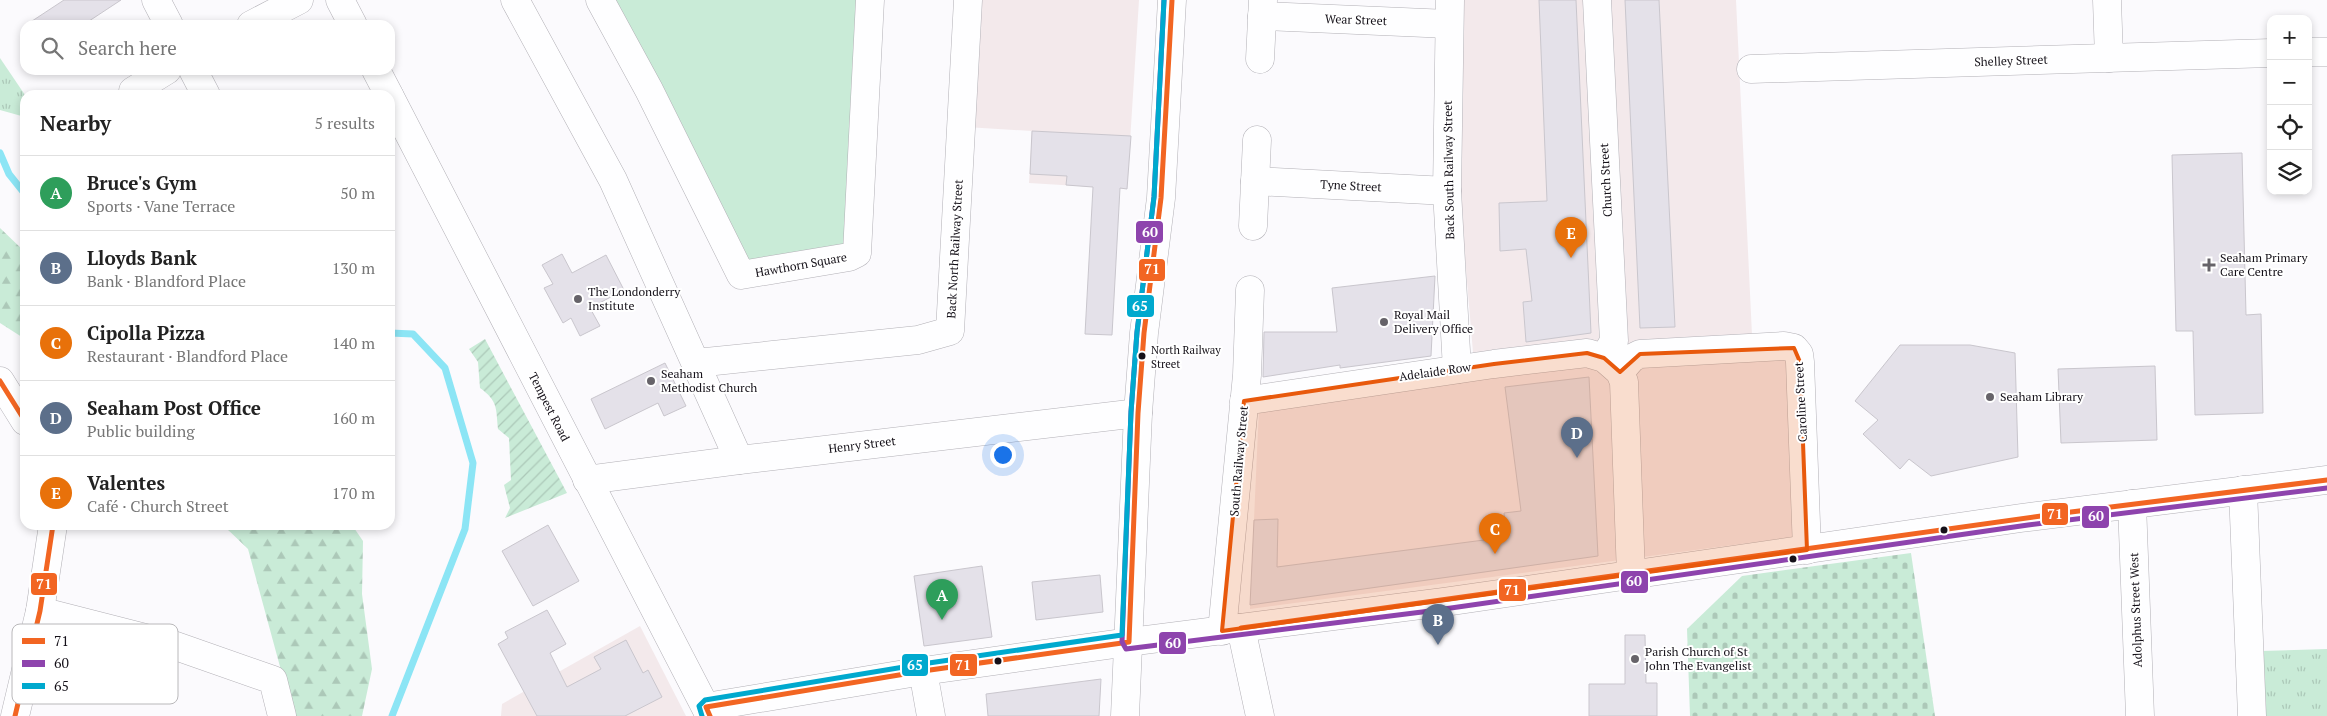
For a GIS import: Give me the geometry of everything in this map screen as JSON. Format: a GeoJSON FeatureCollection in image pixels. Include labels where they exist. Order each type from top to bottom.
{"type":"FeatureCollection","features":[{"type":"Feature","properties":{"kind":"street"},"geometry":{"type":"LineString","coordinates":[[156,0],[166,20]]}},
{"type":"Feature","properties":{"kind":"street"},"geometry":{"type":"LineString","coordinates":[[261,20],[299,0]]}},
{"type":"Feature","properties":{"kind":"street"},"geometry":{"type":"LineString","coordinates":[[340,0],[350,20]]}},
{"type":"Feature","properties":{"kind":"street"},"geometry":{"type":"LineString","coordinates":[[515,0],[614,180],[739,460]]}},
{"type":"Feature","properties":{"kind":"street","name":"Hawthorn Square"},"geometry":{"type":"LineString","coordinates":[[600,0],[649,90],[741,275],[849,257],[857,254],[870,0]]}},
{"type":"Feature","properties":{"kind":"street","name":"Back North Railway Street"},"geometry":{"type":"LineString","coordinates":[[696,364],[918,340],[950,330],[968,0]]}},
{"type":"Feature","properties":{"kind":"street"},"geometry":{"type":"LineString","coordinates":[[1125,716],[1138,413],[1144,333],[1162,198],[1172,0]]}},
{"type":"Feature","properties":{"kind":"street","name":"Church Street"},"geometry":{"type":"LineString","coordinates":[[1597,0],[1614,341],[1612,365]]}},
{"type":"Feature","properties":{"kind":"street"},"geometry":{"type":"LineString","coordinates":[[2108,0],[2110,58]]}},
{"type":"Feature","properties":{"kind":"street"},"geometry":{"type":"LineString","coordinates":[[1260,59],[1263,8]]}},
{"type":"Feature","properties":{"kind":"street","name":"Wear Street"},"geometry":{"type":"LineString","coordinates":[[1263,8],[1450,12]]}},
{"type":"Feature","properties":{"kind":"street","name":"Back South Railway Street"},"geometry":{"type":"LineString","coordinates":[[1450,12],[1447,191],[1457,369]]}},
{"type":"Feature","properties":{"kind":"street"},"geometry":{"type":"LineString","coordinates":[[2312,52],[2327,52]]}},
{"type":"Feature","properties":{"kind":"street","name":"Shelley Street"},"geometry":{"type":"LineString","coordinates":[[1750,69],[2267,53]]}},
{"type":"Feature","properties":{"kind":"street"},"geometry":{"type":"LineString","coordinates":[[135,90],[159,75]]}},
{"type":"Feature","properties":{"kind":"street"},"geometry":{"type":"LineString","coordinates":[[196,75],[203,90]]}},
{"type":"Feature","properties":{"kind":"street","name":"Tempest Road"},"geometry":{"type":"LineString","coordinates":[[379,75],[387,90]]}},
{"type":"Feature","properties":{"kind":"street","name":"Tempest Road"},"geometry":{"type":"LineString","coordinates":[[395,106],[708,711]]}},
{"type":"Feature","properties":{"kind":"street"},"geometry":{"type":"LineString","coordinates":[[1253,226],[1257,140]]}},
{"type":"Feature","properties":{"kind":"street","name":"Tyne Street"},"geometry":{"type":"LineString","coordinates":[[1255,181],[1447,191]]}},
{"type":"Feature","properties":{"kind":"street","name":"South Railway Street"},"geometry":{"type":"LineString","coordinates":[[1250,290],[1244,400],[1221,631],[1260,716]]}},
{"type":"Feature","properties":{"kind":"street","name":"Caroline Street"},"geometry":{"type":"LineString","coordinates":[[1612,365],[1640,354],[1784,346],[1794,348],[1799,354],[1800,362],[1808,550]]}},
{"type":"Feature","properties":{"kind":"street","name":"Adelaide Row"},"geometry":{"type":"LineString","coordinates":[[1244,400],[1457,369],[1587,353],[1612,365]]}},
{"type":"Feature","properties":{"kind":"street"},"geometry":{"type":"LineString","coordinates":[[1612,365],[1624,382],[1631,575]]}},
{"type":"Feature","properties":{"kind":"street"},"geometry":{"type":"LineString","coordinates":[[0,381],[14,415]]}},
{"type":"Feature","properties":{"kind":"street","name":"Henry Street"},"geometry":{"type":"LineString","coordinates":[[587,480],[739,460],[1138,413]]}},
{"type":"Feature","properties":{"kind":"street"},"geometry":{"type":"LineString","coordinates":[[708,711],[923,671],[1631,575],[2132,504],[2327,480]]}},
{"type":"Feature","properties":{"kind":"street"},"geometry":{"type":"LineString","coordinates":[[2243,490],[2252,716]]}},
{"type":"Feature","properties":{"kind":"street","name":"Adolphus Street West"},"geometry":{"type":"LineString","coordinates":[[2132,504],[2140,716]]}},
{"type":"Feature","properties":{"kind":"street"},"geometry":{"type":"LineString","coordinates":[[37,624],[52,530]]}},
{"type":"Feature","properties":{"kind":"street"},"geometry":{"type":"LineString","coordinates":[[40,612],[88,624]]}},
{"type":"Feature","properties":{"kind":"street"},"geometry":{"type":"LineString","coordinates":[[178,647],[273,680],[282,716]]}},
{"type":"Feature","properties":{"kind":"street"},"geometry":{"type":"LineString","coordinates":[[923,671],[931,716]]}},
{"type":"Feature","properties":{"kind":"highlighted area"},"geometry":{"type":"Polygon","coordinates":[[[1794,348],[1800,362],[1807,550],[1222,631],[1244,401],[1494,364],[1587,353],[1604,358],[1620,372],[1640,354],[1794,348]]]}},
{"type":"Feature","properties":{"kind":"shaded area"},"geometry":{"type":"Polygon","coordinates":[[[974,0],[1139,0],[1127,189],[1029,183],[1032,131],[966,127],[974,0]]]}},
{"type":"Feature","properties":{"kind":"shaded area"},"geometry":{"type":"Polygon","coordinates":[[[1464,0],[1736,0],[1753,356],[1796,353],[1801,536],[1250,609],[1259,408],[1475,376],[1459,187],[1464,0]]]}},
{"type":"Feature","properties":{"kind":"shaded area"},"geometry":{"type":"Polygon","coordinates":[[[640,626],[686,716],[501,716],[502,704],[640,626]]]}},
{"type":"Feature","properties":{"kind":"green space"},"geometry":{"type":"Polygon","coordinates":[[[609,0],[865,0],[849,245],[746,270],[609,0]]]}},
{"type":"Feature","properties":{"kind":"green space"},"geometry":{"type":"Polygon","coordinates":[[[0,58],[22,90],[20,90],[20,116],[0,110],[0,58]]]}},
{"type":"Feature","properties":{"kind":"green space"},"geometry":{"type":"Polygon","coordinates":[[[0,228],[20,247],[20,336],[0,323],[0,228]]]}},
{"type":"Feature","properties":{"kind":"green space"},"geometry":{"type":"Polygon","coordinates":[[[485,339],[567,493],[505,518],[510,508],[504,485],[511,480],[509,438],[498,429],[495,406],[490,397],[480,388],[478,362],[469,349],[485,339]]]}},
{"type":"Feature","properties":{"kind":"green space"},"geometry":{"type":"Polygon","coordinates":[[[228,530],[355,530],[363,541],[362,594],[372,669],[362,716],[291,716],[282,674],[248,549],[228,530]]]}},
{"type":"Feature","properties":{"kind":"green space"},"geometry":{"type":"Polygon","coordinates":[[[1911,553],[1935,716],[1690,716],[1687,629],[1742,576],[1911,553]]]}},
{"type":"Feature","properties":{"kind":"green space"},"geometry":{"type":"Polygon","coordinates":[[[2327,649],[2327,716],[2265,716],[2261,651],[2327,649]]]}},
{"type":"Feature","properties":{"kind":"building"},"geometry":{"type":"Polygon","coordinates":[[[64,0],[121,0],[91,20],[34,20],[64,0]]]}},
{"type":"Feature","properties":{"kind":"building"},"geometry":{"type":"Polygon","coordinates":[[[1539,0],[1576,0],[1591,333],[1526,342],[1523,302],[1532,301],[1526,249],[1500,251],[1499,203],[1547,201],[1539,0]]]}},
{"type":"Feature","properties":{"kind":"building"},"geometry":{"type":"Polygon","coordinates":[[[1625,0],[1659,0],[1675,327],[1640,328],[1625,0]]]}},
{"type":"Feature","properties":{"kind":"building"},"geometry":{"type":"Polygon","coordinates":[[[1032,131],[1131,136],[1127,189],[1120,188],[1112,335],[1085,334],[1093,187],[1066,185],[1067,176],[1030,174],[1032,131]]]}},
{"type":"Feature","properties":{"kind":"building","name":"Seaham Primary Care Centre"},"geometry":{"type":"Polygon","coordinates":[[[2242,153],[2246,315],[2261,314],[2263,413],[2195,415],[2193,331],[2176,331],[2172,155],[2242,153]]]}},
{"type":"Feature","properties":{"kind":"building","name":"The Londonderry Institute"},"geometry":{"type":"Polygon","coordinates":[[[562,254],[572,273],[606,255],[624,290],[590,308],[600,326],[580,336],[571,318],[563,323],[544,288],[553,284],[542,265],[562,254]]]}},
{"type":"Feature","properties":{"kind":"building","name":"Royal Mail Delivery Office"},"geometry":{"type":"Polygon","coordinates":[[[1435,276],[1431,356],[1340,368],[1340,365],[1263,377],[1264,332],[1337,332],[1332,288],[1435,276]]]}},
{"type":"Feature","properties":{"kind":"building"},"geometry":{"type":"Polygon","coordinates":[[[1900,345],[1970,345],[2015,353],[2018,457],[1931,476],[1909,459],[1900,469],[1863,434],[1878,420],[1855,401],[1900,345]]]}},
{"type":"Feature","properties":{"kind":"building","name":"Seaham Methodist Church"},"geometry":{"type":"Polygon","coordinates":[[[665,363],[686,406],[664,416],[658,403],[605,429],[591,399],[665,363]]]}},
{"type":"Feature","properties":{"kind":"building"},"geometry":{"type":"Polygon","coordinates":[[[2155,366],[2157,440],[2061,443],[2058,369],[2155,366]]]}},
{"type":"Feature","properties":{"kind":"building"},"geometry":{"type":"Polygon","coordinates":[[[1589,377],[1598,556],[1250,605],[1254,520],[1278,519],[1277,567],[1507,537],[1504,513],[1521,511],[1505,387],[1589,377]]]}},
{"type":"Feature","properties":{"kind":"building"},"geometry":{"type":"Polygon","coordinates":[[[548,525],[579,581],[533,606],[502,551],[548,525]]]}},
{"type":"Feature","properties":{"kind":"building"},"geometry":{"type":"Polygon","coordinates":[[[982,566],[992,637],[924,646],[914,576],[982,566]]]}},
{"type":"Feature","properties":{"kind":"building"},"geometry":{"type":"Polygon","coordinates":[[[1100,575],[1103,612],[1036,620],[1032,582],[1100,575]]]}},
{"type":"Feature","properties":{"kind":"building"},"geometry":{"type":"Polygon","coordinates":[[[547,610],[566,644],[550,653],[567,687],[601,669],[594,657],[626,640],[643,673],[648,670],[662,697],[625,716],[537,716],[498,644],[508,638],[505,632],[547,610]]]}},
{"type":"Feature","properties":{"kind":"building","name":"Parish Church of St John The Evangelist"},"geometry":{"type":"Polygon","coordinates":[[[1625,635],[1645,635],[1646,683],[1657,683],[1657,716],[1589,716],[1589,684],[1625,684],[1625,635]]]}},
{"type":"Feature","properties":{"kind":"building"},"geometry":{"type":"Polygon","coordinates":[[[1101,679],[1099,716],[988,716],[986,694],[1101,679]]]}},
{"type":"Feature","properties":{"kind":"waterway"},"geometry":{"type":"LineString","coordinates":[[0,153],[9,174],[20,188]]}},
{"type":"Feature","properties":{"kind":"waterway"},"geometry":{"type":"LineString","coordinates":[[392,716],[465,529],[473,463],[445,368],[413,334],[395,333]]}},
{"type":"Feature","properties":{"kind":"transit line","name":"60"},"geometry":{"type":"LineString","coordinates":[[1164,0],[1154,197],[1137,332],[1131,412],[1122,642],[1126,649],[1430,611],[2028,525],[2327,488]]}},
{"type":"Feature","properties":{"kind":"transit line","name":"65"},"geometry":{"type":"LineString","coordinates":[[702,716],[699,706],[705,700],[922,664],[1122,635],[1131,412],[1137,332],[1154,197],[1164,0]]}},
{"type":"Feature","properties":{"kind":"transit line","name":"71"},"geometry":{"type":"LineString","coordinates":[[710,716],[706,707],[923,671],[1129,642],[1138,413],[1144,333],[1161,198],[1172,0]]}},
{"type":"Feature","properties":{"kind":"transit line","name":"71"},"geometry":{"type":"LineString","coordinates":[[0,381],[20,413]]}},
{"type":"Feature","properties":{"kind":"transit line","name":"71"},"geometry":{"type":"LineString","coordinates":[[1241,628],[2055,514],[2327,480]]}},
{"type":"Feature","properties":{"kind":"transit line","name":"71"},"geometry":{"type":"LineString","coordinates":[[37,624],[52,530]]}},
{"type":"Feature","properties":{"kind":"transit line","name":"71"},"geometry":{"type":"LineString","coordinates":[[15,716],[18,704]]}},
{"type":"Feature","properties":{"kind":"place","name":"Valentes"},"geometry":{"type":"Point","coordinates":[1571,258]}},
{"type":"Feature","properties":{"kind":"place","name":"Seaham Primary Care Centre"},"geometry":{"type":"Point","coordinates":[2209,265]}},
{"type":"Feature","properties":{"kind":"place","name":"The Londonderry Institute"},"geometry":{"type":"Point","coordinates":[578,299]}},
{"type":"Feature","properties":{"kind":"place","name":"Royal Mail Delivery Office"},"geometry":{"type":"Point","coordinates":[1384,322]}},
{"type":"Feature","properties":{"kind":"place","name":"North Railway Street"},"geometry":{"type":"Point","coordinates":[1142,356]}},
{"type":"Feature","properties":{"kind":"place","name":"Seaham Methodist Church"},"geometry":{"type":"Point","coordinates":[651,381]}},
{"type":"Feature","properties":{"kind":"place","name":"Seaham Library"},"geometry":{"type":"Point","coordinates":[1990,397]}},
{"type":"Feature","properties":{"kind":"place","name":"Seaham Post Office"},"geometry":{"type":"Point","coordinates":[1577,458]}},
{"type":"Feature","properties":{"kind":"place","name":"Cipolla Pizza"},"geometry":{"type":"Point","coordinates":[1495,554]}},
{"type":"Feature","properties":{"kind":"place","name":"Bruce's Gym"},"geometry":{"type":"Point","coordinates":[942,620]}},
{"type":"Feature","properties":{"kind":"place","name":"Lloyds Bank"},"geometry":{"type":"Point","coordinates":[1438,645]}},
{"type":"Feature","properties":{"kind":"place","name":"Parish Church of St John The Evangelist"},"geometry":{"type":"Point","coordinates":[1635,659]}}]}
